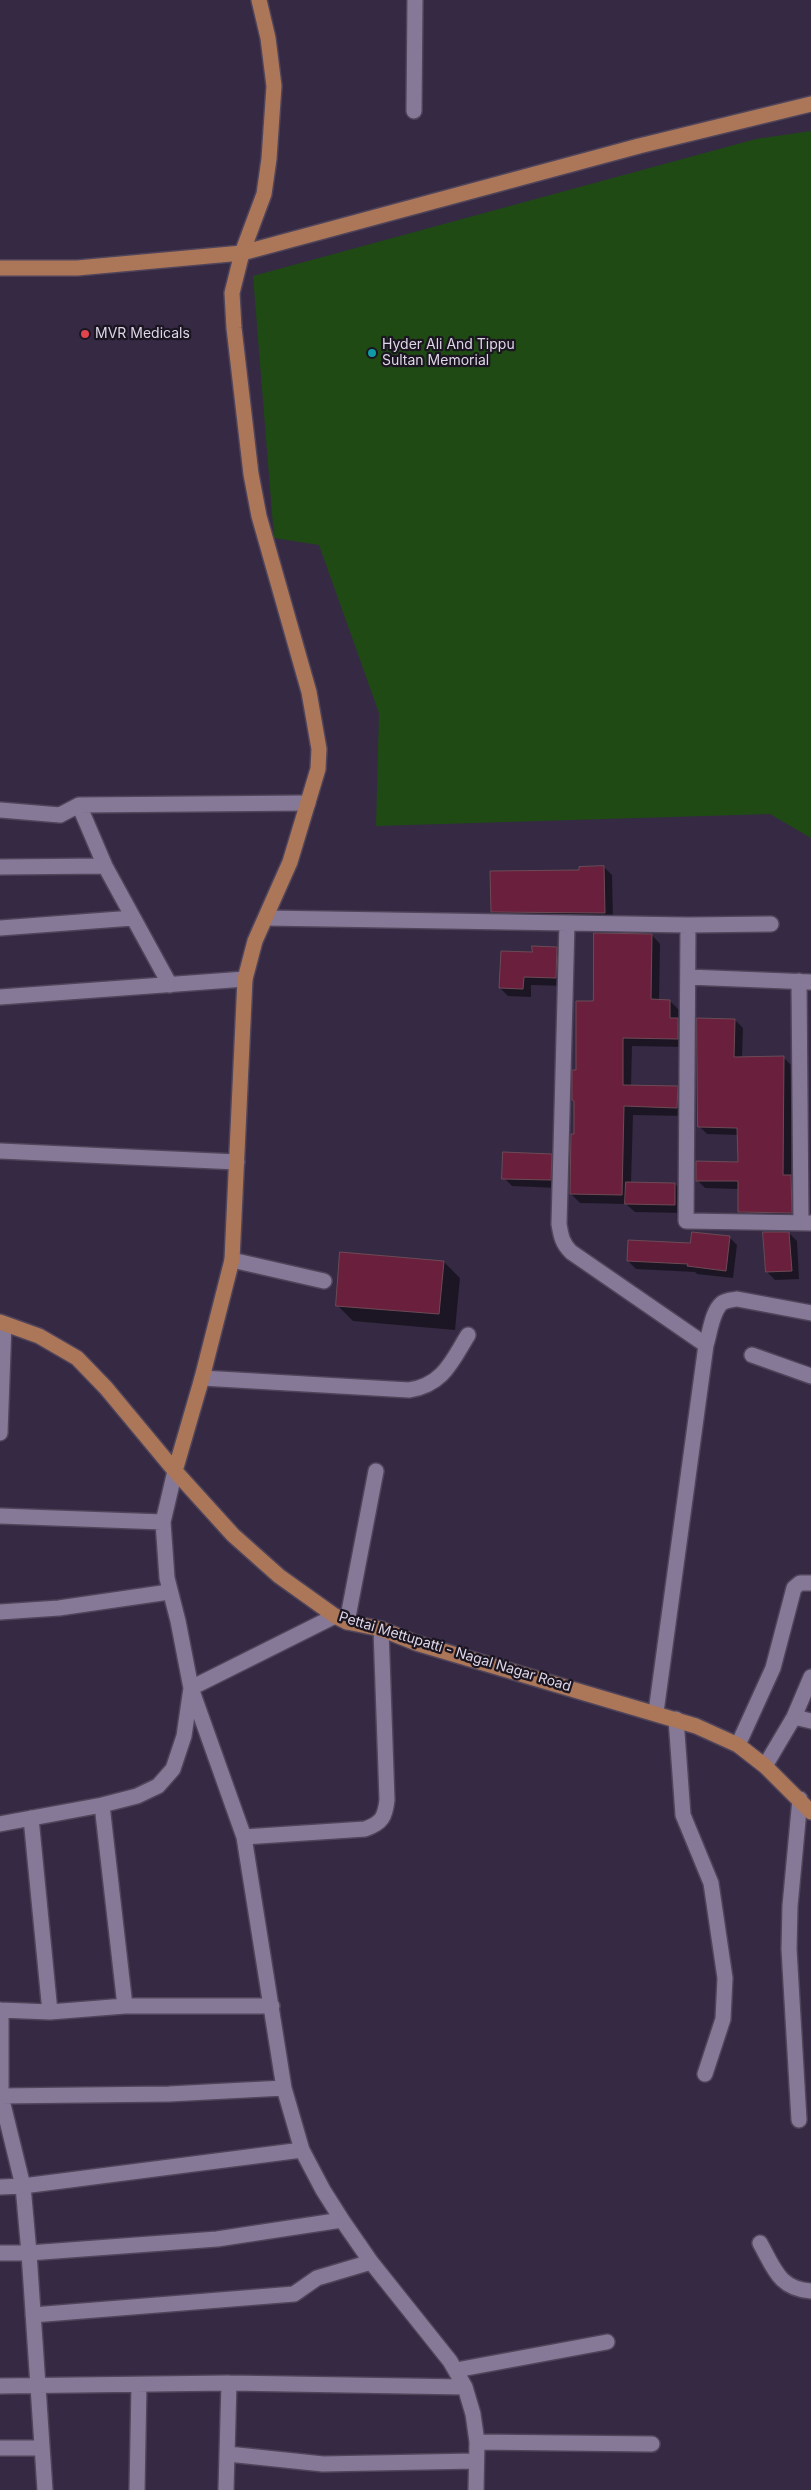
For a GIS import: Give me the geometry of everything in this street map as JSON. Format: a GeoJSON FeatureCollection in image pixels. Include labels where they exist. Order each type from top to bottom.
{"type":"FeatureCollection","features":[{"type":"Feature","properties":{"kind":"main road"},"geometry":{"type":"LineString","coordinates":[[175,1471],[202,1378],[232,1260],[245,979],[256,941],[290,862],[318,769],[319,750],[309,692],[259,516],[243,414],[232,293],[242,253],[264,194],[270,141],[274,86],[268,38],[259,0]]}},
{"type":"Feature","properties":{"kind":"main road"},"geometry":{"type":"LineString","coordinates":[[0,268],[77,268],[242,253],[639,146],[811,104]]}},
{"type":"Feature","properties":{"kind":"main road","name":"Pettai Mettupatti - Nagal Nagar Road"},"geometry":{"type":"LineString","coordinates":[[2,1323],[39,1336],[77,1358],[106,1388],[175,1471],[240,1540],[279,1576],[341,1619],[381,1629],[416,1643],[676,1719],[738,1745],[765,1766],[811,1812]]}},
{"type":"Feature","properties":{"kind":"street"},"geometry":{"type":"LineString","coordinates":[[414,111],[415,0]]}},
{"type":"Feature","properties":{"kind":"street"},"geometry":{"type":"LineString","coordinates":[[0,810],[60,815],[79,805],[308,803]]}},
{"type":"Feature","properties":{"kind":"street"},"geometry":{"type":"LineString","coordinates":[[79,805],[105,866],[170,985]]}},
{"type":"Feature","properties":{"kind":"street"},"geometry":{"type":"LineString","coordinates":[[0,867],[105,866]]}},
{"type":"Feature","properties":{"kind":"street"},"geometry":{"type":"LineString","coordinates":[[0,928],[133,918]]}},
{"type":"Feature","properties":{"kind":"street"},"geometry":{"type":"LineString","coordinates":[[266,918],[688,925],[771,924]]}},
{"type":"Feature","properties":{"kind":"street"},"geometry":{"type":"LineString","coordinates":[[567,923],[559,1224],[561,1237],[564,1245],[571,1252],[706,1345]]}},
{"type":"Feature","properties":{"kind":"street"},"geometry":{"type":"LineString","coordinates":[[688,925],[686,1221],[806,1223],[805,981],[688,977]]}},
{"type":"Feature","properties":{"kind":"street"},"geometry":{"type":"LineString","coordinates":[[0,998],[245,979]]}},
{"type":"Feature","properties":{"kind":"street"},"geometry":{"type":"LineString","coordinates":[[0,1151],[108,1154],[237,1162]]}},
{"type":"Feature","properties":{"kind":"street"},"geometry":{"type":"LineString","coordinates":[[232,1260],[324,1281]]}},
{"type":"Feature","properties":{"kind":"street"},"geometry":{"type":"LineString","coordinates":[[656,1712],[706,1345],[716,1312],[721,1303],[737,1299],[811,1313]]}},
{"type":"Feature","properties":{"kind":"street"},"geometry":{"type":"LineString","coordinates":[[0,1433],[2,1323]]}},
{"type":"Feature","properties":{"kind":"street"},"geometry":{"type":"LineString","coordinates":[[202,1378],[409,1390],[422,1388],[435,1382],[447,1370],[468,1335]]}},
{"type":"Feature","properties":{"kind":"street"},"geometry":{"type":"LineString","coordinates":[[752,1355],[811,1376]]}},
{"type":"Feature","properties":{"kind":"street"},"geometry":{"type":"LineString","coordinates":[[175,1471],[163,1522],[169,1592],[178,1622],[191,1688],[244,1837],[284,2088],[302,2150],[323,2190],[342,2220],[372,2262],[456,2370],[465,2387],[473,2414],[476,2442],[476,2490]]}},
{"type":"Feature","properties":{"kind":"street"},"geometry":{"type":"LineString","coordinates":[[191,1688],[341,1619],[376,1471]]}},
{"type":"Feature","properties":{"kind":"street"},"geometry":{"type":"LineString","coordinates":[[0,1516],[163,1522]]}},
{"type":"Feature","properties":{"kind":"street"},"geometry":{"type":"LineString","coordinates":[[738,1745],[773,1668],[794,1588],[800,1583],[811,1583]]}},
{"type":"Feature","properties":{"kind":"street"},"geometry":{"type":"LineString","coordinates":[[0,1612],[59,1608],[169,1592]]}},
{"type":"Feature","properties":{"kind":"street"},"geometry":{"type":"LineString","coordinates":[[244,1837],[365,1829],[378,1824],[385,1816],[387,1800],[381,1629]]}},
{"type":"Feature","properties":{"kind":"street"},"geometry":{"type":"LineString","coordinates":[[765,1766],[794,1717],[811,1677]]}},
{"type":"Feature","properties":{"kind":"street"},"geometry":{"type":"LineString","coordinates":[[0,1824],[102,1806],[137,1796],[158,1786],[173,1769],[184,1736],[191,1688]]}},
{"type":"Feature","properties":{"kind":"street"},"geometry":{"type":"LineString","coordinates":[[794,1717],[811,1721]]}},
{"type":"Feature","properties":{"kind":"street"},"geometry":{"type":"LineString","coordinates":[[676,1719],[683,1815],[711,1883],[725,1978],[723,2019],[705,2074]]}},
{"type":"Feature","properties":{"kind":"street"},"geometry":{"type":"LineString","coordinates":[[799,2120],[789,1949],[790,1906],[800,1799]]}},
{"type":"Feature","properties":{"kind":"street"},"geometry":{"type":"LineString","coordinates":[[102,1806],[125,2006]]}},
{"type":"Feature","properties":{"kind":"street"},"geometry":{"type":"LineString","coordinates":[[31,1818],[50,2012]]}},
{"type":"Feature","properties":{"kind":"street"},"geometry":{"type":"LineString","coordinates":[[45,2490],[39,2386],[23,2186],[1,2096],[1,2010],[50,2012],[125,2006],[272,2006]]}},
{"type":"Feature","properties":{"kind":"street"},"geometry":{"type":"LineString","coordinates":[[1,2096],[169,2094],[284,2088]]}},
{"type":"Feature","properties":{"kind":"street"},"geometry":{"type":"LineString","coordinates":[[0,2187],[23,2186],[302,2150]]}},
{"type":"Feature","properties":{"kind":"street"},"geometry":{"type":"LineString","coordinates":[[0,2253],[29,2254],[217,2239],[342,2220]]}},
{"type":"Feature","properties":{"kind":"street"},"geometry":{"type":"LineString","coordinates":[[760,2243],[783,2283],[798,2290],[811,2291]]}},
{"type":"Feature","properties":{"kind":"street"},"geometry":{"type":"LineString","coordinates":[[33,2315],[294,2294],[317,2278],[372,2262]]}},
{"type":"Feature","properties":{"kind":"street"},"geometry":{"type":"LineString","coordinates":[[456,2370],[607,2342]]}},
{"type":"Feature","properties":{"kind":"street"},"geometry":{"type":"LineString","coordinates":[[0,2386],[229,2383],[465,2387]]}},
{"type":"Feature","properties":{"kind":"street"},"geometry":{"type":"LineString","coordinates":[[226,2490],[229,2383]]}},
{"type":"Feature","properties":{"kind":"street"},"geometry":{"type":"LineString","coordinates":[[137,2490],[139,2385]]}},
{"type":"Feature","properties":{"kind":"street"},"geometry":{"type":"LineString","coordinates":[[476,2442],[652,2444]]}},
{"type":"Feature","properties":{"kind":"street"},"geometry":{"type":"LineString","coordinates":[[0,2448],[42,2448]]}},
{"type":"Feature","properties":{"kind":"street"},"geometry":{"type":"LineString","coordinates":[[228,2454],[323,2464],[475,2461]]}},
{"type":"Feature","properties":{"kind":"green space"},"geometry":{"type":"Polygon","coordinates":[[[811,131],[811,838],[770,814],[376,826],[379,713],[319,545],[274,538],[253,276],[756,139],[811,131]]]}},
{"type":"Feature","properties":{"kind":"building"},"geometry":{"type":"Polygon","coordinates":[[[604,866],[605,913],[491,912],[490,871],[579,870],[579,867],[604,866]]]}},
{"type":"Feature","properties":{"kind":"building"},"geometry":{"type":"Polygon","coordinates":[[[594,933],[652,934],[651,999],[670,1000],[670,1018],[678,1018],[678,1039],[623,1038],[623,1085],[678,1086],[677,1108],[624,1106],[622,1195],[570,1194],[571,1134],[574,1134],[572,1070],[576,1070],[576,1001],[593,1001],[594,933]]]}},
{"type":"Feature","properties":{"kind":"building"},"geometry":{"type":"Polygon","coordinates":[[[532,946],[557,947],[556,978],[524,977],[523,989],[499,988],[501,951],[532,952],[532,946]]]}},
{"type":"Feature","properties":{"kind":"building"},"geometry":{"type":"Polygon","coordinates":[[[697,1018],[735,1019],[734,1057],[784,1056],[783,1175],[791,1175],[792,1213],[738,1212],[738,1181],[696,1181],[696,1161],[738,1162],[737,1128],[698,1127],[697,1018]]]}},
{"type":"Feature","properties":{"kind":"building"},"geometry":{"type":"Polygon","coordinates":[[[503,1152],[552,1154],[551,1180],[502,1179],[503,1152]]]}},
{"type":"Feature","properties":{"kind":"building"},"geometry":{"type":"Polygon","coordinates":[[[626,1182],[675,1183],[675,1205],[625,1204],[626,1182]]]}},
{"type":"Feature","properties":{"kind":"building"},"geometry":{"type":"Polygon","coordinates":[[[692,1232],[730,1236],[726,1271],[687,1266],[688,1264],[627,1261],[628,1240],[690,1243],[692,1232]]]}},
{"type":"Feature","properties":{"kind":"building"},"geometry":{"type":"Polygon","coordinates":[[[763,1232],[789,1232],[792,1271],[766,1272],[763,1232]]]}},
{"type":"Feature","properties":{"kind":"building"},"geometry":{"type":"Polygon","coordinates":[[[340,1252],[444,1261],[439,1314],[336,1306],[340,1252]]]}},
{"type":"Feature","properties":{"kind":"place","name":"MVR Medicals"},"geometry":{"type":"Point","coordinates":[85,334]}},
{"type":"Feature","properties":{"kind":"place","name":"Hyder Ali And Tippu Sultan Memorial"},"geometry":{"type":"Point","coordinates":[372,353]}}]}
